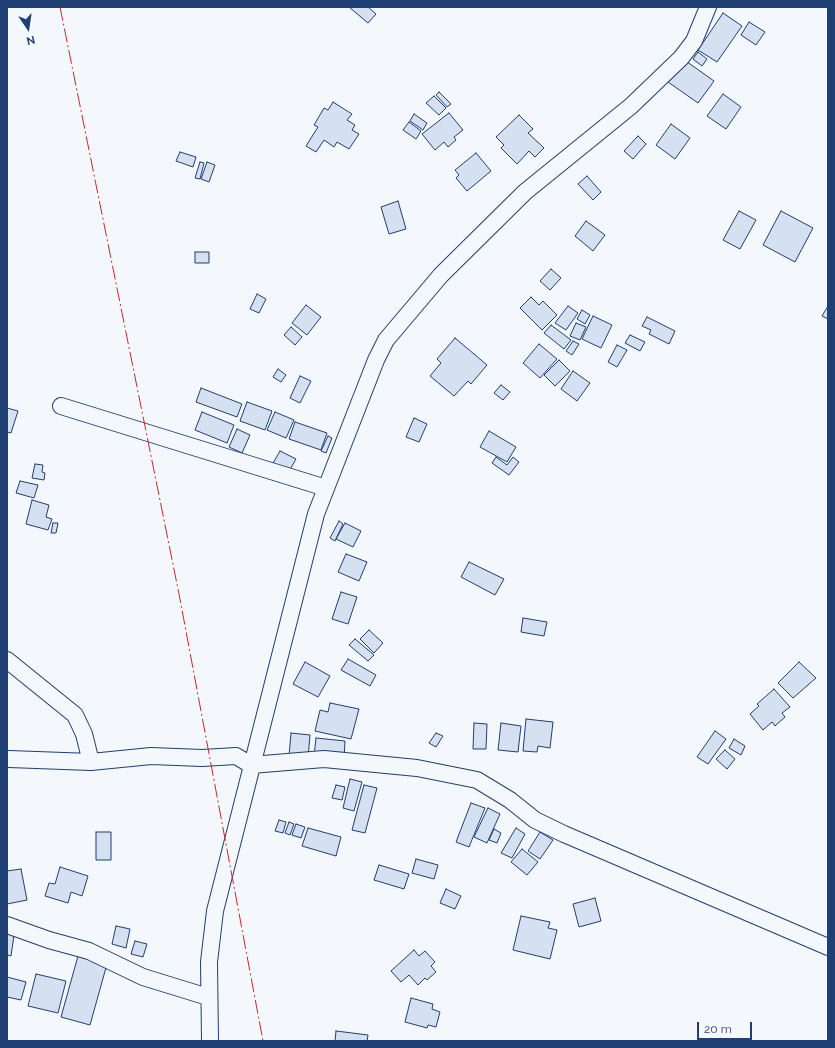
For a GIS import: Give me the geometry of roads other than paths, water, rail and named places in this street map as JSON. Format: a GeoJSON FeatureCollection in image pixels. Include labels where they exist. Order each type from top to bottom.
{"type":"FeatureCollection","features":[{"type":"Feature","properties":{"kind":"street"},"geometry":{"type":"LineString","coordinates":[[210,1041],[208,997],[209,962],[215,911],[251,764],[316,514],[368,378],[386,340],[441,275],[525,192],[631,106],[681,58],[694,41],[708,7]]}},
{"type":"Feature","properties":{"kind":"street"},"geometry":{"type":"LineString","coordinates":[[61,406],[326,488]]}},
{"type":"Feature","properties":{"kind":"street"},"geometry":{"type":"LineString","coordinates":[[7,660],[75,714],[84,734],[91,762]]}},
{"type":"Feature","properties":{"kind":"street"},"geometry":{"type":"LineString","coordinates":[[9,759],[91,762],[151,756],[202,758],[236,756],[251,764],[324,759],[417,768],[476,780],[510,800],[535,820],[564,834],[828,947]]}},
{"type":"Feature","properties":{"kind":"street"},"geometry":{"type":"LineString","coordinates":[[7,925],[49,940],[89,951],[143,977],[208,997]]}}]}
